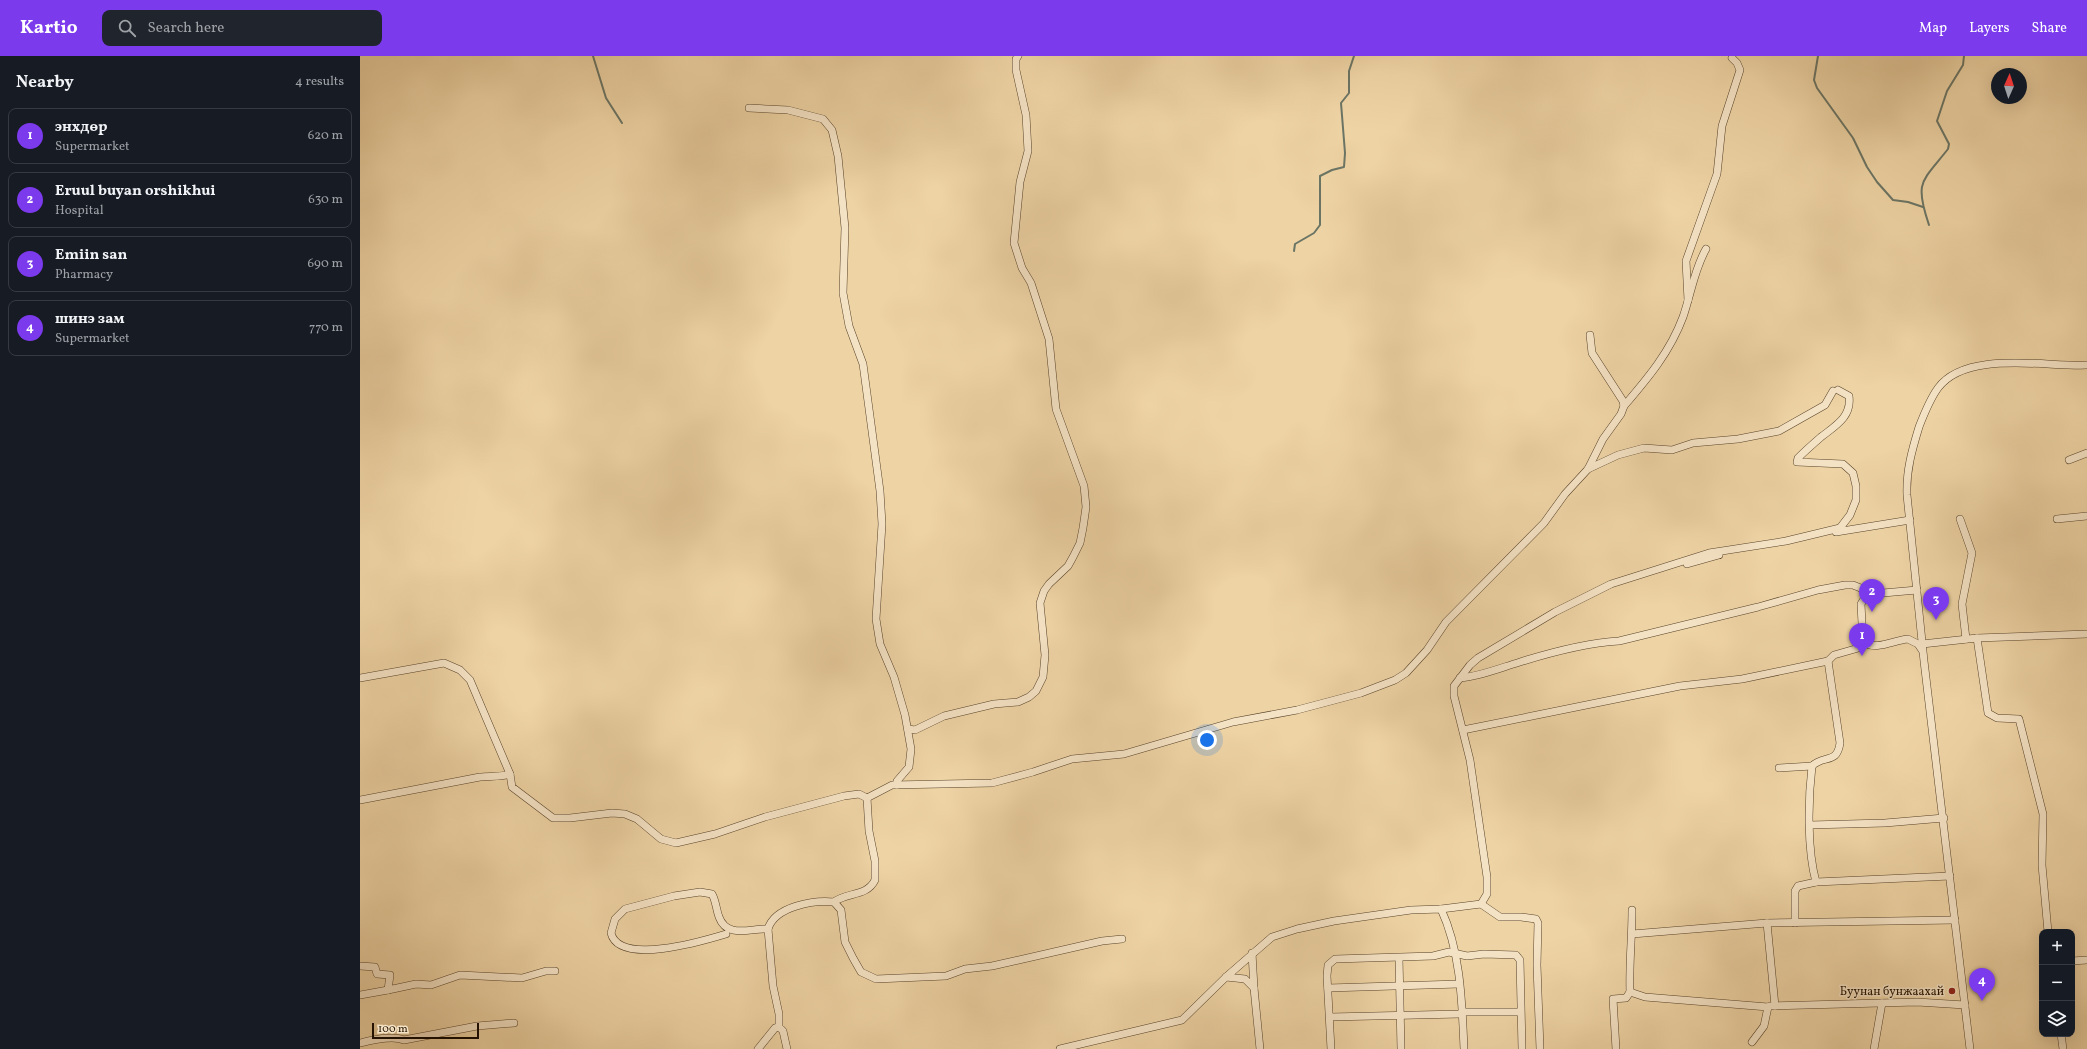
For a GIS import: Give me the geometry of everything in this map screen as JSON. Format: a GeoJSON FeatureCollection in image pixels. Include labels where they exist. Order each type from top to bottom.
{"type":"FeatureCollection","features":[{"type":"Feature","properties":{"kind":"street"},"geometry":{"type":"LineString","coordinates":[[908,729],[915,730],[944,716],[994,704],[1018,702],[1029,697],[1036,691],[1043,677],[1045,655],[1040,603],[1044,591],[1068,566],[1080,543],[1083,528],[1086,508],[1084,486],[1056,409],[1049,339],[1031,283],[1022,268],[1014,243],[1020,182],[1028,151],[1026,115],[1016,70],[1016,59],[1018,56]]}},
{"type":"Feature","properties":{"kind":"street"},"geometry":{"type":"LineString","coordinates":[[1688,300],[1686,261],[1717,174],[1722,126],[1740,70],[1738,63],[1732,58]]}},
{"type":"Feature","properties":{"kind":"street"},"geometry":{"type":"LineString","coordinates":[[749,108],[806,113],[823,119],[832,130],[841,170],[845,228],[844,298],[852,333],[863,364],[880,491],[882,524],[876,604],[877,626],[880,644],[894,676],[908,729],[911,749],[909,767],[897,781],[897,785]]}},
{"type":"Feature","properties":{"kind":"street"},"geometry":{"type":"LineString","coordinates":[[867,798],[892,785],[992,783],[1033,772],[1072,759],[1116,755],[1233,722],[1298,710],[1361,693],[1394,680],[1414,666],[1446,622],[1544,523],[1588,469],[1603,439],[1621,414],[1624,406],[1656,370],[1666,355],[1683,317],[1701,259],[1706,249]]}},
{"type":"Feature","properties":{"kind":"street"},"geometry":{"type":"LineString","coordinates":[[1590,335],[1592,354],[1613,383],[1623,401],[1624,406]]}},
{"type":"Feature","properties":{"kind":"street"},"geometry":{"type":"LineString","coordinates":[[1970,1049],[1944,818],[1923,653],[1906,477],[1909,460],[1922,418],[1938,388],[1945,380],[1977,366],[2006,362],[2087,365]]}},
{"type":"Feature","properties":{"kind":"street"},"geometry":{"type":"LineString","coordinates":[[1588,469],[1618,455],[1644,448],[1672,450],[1693,443],[1738,439],[1779,431],[1825,405],[1836,391],[1848,396],[1850,404],[1848,412],[1842,420],[1798,458],[1797,462],[1843,464],[1853,473],[1856,486],[1856,500],[1850,515],[1840,528],[1786,540],[1709,553],[1654,572]]}},
{"type":"Feature","properties":{"kind":"street"},"geometry":{"type":"LineString","coordinates":[[2069,460],[2087,453]]}},
{"type":"Feature","properties":{"kind":"street"},"geometry":{"type":"LineString","coordinates":[[2057,519],[2087,516]]}},
{"type":"Feature","properties":{"kind":"street"},"geometry":{"type":"LineString","coordinates":[[1960,519],[1972,553],[1962,604],[1966,639]]}},
{"type":"Feature","properties":{"kind":"street"},"geometry":{"type":"LineString","coordinates":[[1481,904],[1487,894],[1487,877],[1470,760],[1463,730],[1457,714],[1454,689],[1470,665],[1478,658],[1555,612],[1611,584],[1749,549],[1910,520]]}},
{"type":"Feature","properties":{"kind":"street"},"geometry":{"type":"LineString","coordinates":[[1460,678],[1485,674],[1520,662],[1577,647],[1605,641],[1619,641],[1758,607],[1818,590],[1853,585],[1873,593],[1917,590]]}},
{"type":"Feature","properties":{"kind":"street"},"geometry":{"type":"LineString","coordinates":[[1463,730],[1680,686],[1742,679],[1828,661],[1834,655],[1862,647],[1861,604],[1864,599],[1873,593]]}},
{"type":"Feature","properties":{"kind":"street"},"geometry":{"type":"LineString","coordinates":[[1922,644],[1977,638],[2087,634]]}},
{"type":"Feature","properties":{"kind":"street"},"geometry":{"type":"LineString","coordinates":[[1977,638],[1988,713],[1997,718],[2019,719],[2043,814],[2042,865],[2048,929]]}},
{"type":"Feature","properties":{"kind":"street"},"geometry":{"type":"LineString","coordinates":[[1863,642],[1868,646],[1876,646],[1908,639],[1918,644],[1923,653]]}},
{"type":"Feature","properties":{"kind":"street"},"geometry":{"type":"LineString","coordinates":[[1779,768],[1812,766],[1818,761],[1833,758],[1839,751],[1840,743],[1828,661]]}},
{"type":"Feature","properties":{"kind":"street"},"geometry":{"type":"LineString","coordinates":[[360,678],[444,663],[460,670],[470,680],[510,774],[512,787],[553,818],[570,818],[612,813],[625,814],[637,819],[661,839],[676,843],[715,834],[765,817],[844,796],[859,794],[867,798]]}},
{"type":"Feature","properties":{"kind":"street"},"geometry":{"type":"LineString","coordinates":[[1812,766],[1810,825],[1812,862],[1816,882]]}},
{"type":"Feature","properties":{"kind":"street"},"geometry":{"type":"LineString","coordinates":[[360,800],[480,777],[495,775],[504,776],[510,774]]}},
{"type":"Feature","properties":{"kind":"street"},"geometry":{"type":"LineString","coordinates":[[726,934],[684,945],[643,950],[621,946],[615,941],[611,933],[615,919],[625,909],[634,908],[659,899],[700,892],[712,894],[716,899],[721,922],[728,929],[744,932],[768,929],[781,913],[792,907],[815,902],[834,902],[840,897],[864,892],[875,880],[875,860],[869,831],[867,798]]}},
{"type":"Feature","properties":{"kind":"street"},"geometry":{"type":"LineString","coordinates":[[1810,825],[1884,823],[1944,818]]}},
{"type":"Feature","properties":{"kind":"street"},"geometry":{"type":"LineString","coordinates":[[1795,923],[1795,891],[1798,886],[1816,882],[1950,876]]}},
{"type":"Feature","properties":{"kind":"street"},"geometry":{"type":"LineString","coordinates":[[834,902],[841,910],[846,942],[853,958],[861,972],[876,979],[946,976],[965,969],[992,966],[1102,941],[1122,939]]}},
{"type":"Feature","properties":{"kind":"street"},"geometry":{"type":"LineString","coordinates":[[1060,1049],[1182,1020],[1252,953],[1272,938],[1297,929],[1334,921],[1397,912],[1481,904],[1500,917],[1521,917],[1536,919],[1538,922],[1537,965],[1540,1049]]}},
{"type":"Feature","properties":{"kind":"street"},"geometry":{"type":"LineString","coordinates":[[1441,909],[1447,922],[1455,952],[1462,1012],[1464,1049]]}},
{"type":"Feature","properties":{"kind":"street"},"geometry":{"type":"LineString","coordinates":[[1616,1049],[1613,999],[1626,998],[1630,992],[1629,956],[1632,950],[1632,910]]}},
{"type":"Feature","properties":{"kind":"street"},"geometry":{"type":"LineString","coordinates":[[1632,934],[1767,923],[1955,920]]}},
{"type":"Feature","properties":{"kind":"street"},"geometry":{"type":"LineString","coordinates":[[1752,1042],[1764,1026],[1771,1007],[1767,923]]}},
{"type":"Feature","properties":{"kind":"street"},"geometry":{"type":"LineString","coordinates":[[768,929],[773,986],[779,1014],[779,1027],[783,1031],[787,1049]]}},
{"type":"Feature","properties":{"kind":"street"},"geometry":{"type":"LineString","coordinates":[[1331,1049],[1328,965],[1335,959],[1399,958],[1433,956],[1455,952],[1467,956],[1484,954],[1516,955],[1520,960],[1522,976],[1520,1012],[1522,1022],[1522,1049]]}},
{"type":"Feature","properties":{"kind":"street"},"geometry":{"type":"LineString","coordinates":[[1252,953],[1260,1049]]}},
{"type":"Feature","properties":{"kind":"street"},"geometry":{"type":"LineString","coordinates":[[1399,958],[1401,1049]]}},
{"type":"Feature","properties":{"kind":"street"},"geometry":{"type":"LineString","coordinates":[[2075,961],[2087,960]]}},
{"type":"Feature","properties":{"kind":"street"},"geometry":{"type":"LineString","coordinates":[[360,966],[375,967],[377,974],[390,975],[388,990]]}},
{"type":"Feature","properties":{"kind":"street"},"geometry":{"type":"LineString","coordinates":[[360,995],[416,984],[431,985],[460,975],[522,978],[546,971],[556,971]]}},
{"type":"Feature","properties":{"kind":"street"},"geometry":{"type":"LineString","coordinates":[[1226,977],[1245,979],[1254,988]]}},
{"type":"Feature","properties":{"kind":"street"},"geometry":{"type":"LineString","coordinates":[[1328,988],[1459,984]]}},
{"type":"Feature","properties":{"kind":"street"},"geometry":{"type":"LineString","coordinates":[[1630,992],[1645,997],[1771,1007],[1917,1002],[1965,1005]]}},
{"type":"Feature","properties":{"kind":"street"},"geometry":{"type":"LineString","coordinates":[[1874,1049],[1882,1003]]}},
{"type":"Feature","properties":{"kind":"street"},"geometry":{"type":"LineString","coordinates":[[1330,1017],[1460,1014],[1462,1012],[1520,1012]]}},
{"type":"Feature","properties":{"kind":"street"},"geometry":{"type":"LineString","coordinates":[[360,1043],[389,1037],[397,1037],[404,1040],[470,1027],[514,1023]]}},
{"type":"Feature","properties":{"kind":"street"},"geometry":{"type":"LineString","coordinates":[[758,1049],[775,1028],[779,1027]]}},
{"type":"Feature","properties":{"kind":"street"},"geometry":{"type":"LineString","coordinates":[[2061,1037],[2063,1049]]}},
{"type":"Feature","properties":{"kind":"waterway"},"geometry":{"type":"LineString","coordinates":[[593,56],[606,98],[622,123]]}},
{"type":"Feature","properties":{"kind":"waterway"},"geometry":{"type":"LineString","coordinates":[[1294,251],[1295,244],[1314,233],[1320,225],[1320,176],[1332,170],[1344,167],[1345,153],[1341,103],[1349,93],[1349,71],[1354,56]]}},
{"type":"Feature","properties":{"kind":"waterway"},"geometry":{"type":"LineString","coordinates":[[1818,56],[1814,80],[1817,88],[1853,138],[1867,167],[1877,182],[1893,200],[1908,202],[1923,207]]}},
{"type":"Feature","properties":{"kind":"waterway"},"geometry":{"type":"LineString","coordinates":[[1929,225],[1922,199],[1923,183],[1948,149],[1949,144],[1937,121],[1947,91],[1963,65],[1964,56]]}},
{"type":"Feature","properties":{"kind":"place","name":"Eruul buyan orshikhui"},"geometry":{"type":"Point","coordinates":[1872,612]}},
{"type":"Feature","properties":{"kind":"place","name":"Emiin san"},"geometry":{"type":"Point","coordinates":[1936,620]}},
{"type":"Feature","properties":{"kind":"place","name":"энхдөр"},"geometry":{"type":"Point","coordinates":[1862,656]}},
{"type":"Feature","properties":{"kind":"place","name":"Буунан бунжаахай"},"geometry":{"type":"Point","coordinates":[1952,991]}},
{"type":"Feature","properties":{"kind":"place","name":"шинэ зам"},"geometry":{"type":"Point","coordinates":[1982,1001]}}]}
